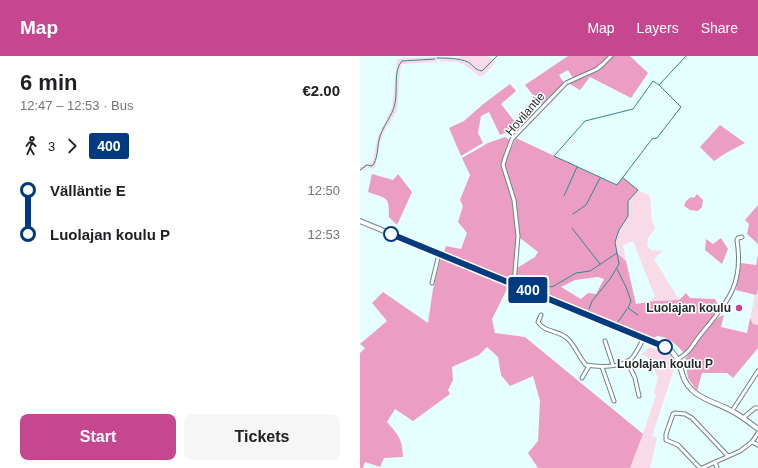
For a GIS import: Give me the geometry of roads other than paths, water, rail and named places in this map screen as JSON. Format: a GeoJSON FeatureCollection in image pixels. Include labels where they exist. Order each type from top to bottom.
{"type":"FeatureCollection","features":[{"type":"Feature","properties":{"kind":"main road"},"geometry":{"type":"LineString","coordinates":[[360,221],[666,347],[673,352],[678,359],[684,379],[693,392],[701,398],[732,411],[758,429]]}},
{"type":"Feature","properties":{"kind":"street","name":"Hovilantie"},"geometry":{"type":"LineString","coordinates":[[514,284],[518,236],[514,200],[503,164],[512,139],[534,114],[566,84],[598,68],[611,56]]}},
{"type":"Feature","properties":{"kind":"street"},"geometry":{"type":"LineString","coordinates":[[678,359],[689,352],[700,335],[715,319],[730,294],[734,286],[739,267],[737,240],[738,238],[742,237]]}},
{"type":"Feature","properties":{"kind":"street"},"geometry":{"type":"LineString","coordinates":[[432,282],[439,254]]}},
{"type":"Feature","properties":{"kind":"street"},"geometry":{"type":"LineString","coordinates":[[541,315],[538,322],[540,325],[544,329],[557,332],[568,339],[587,365],[602,367],[627,361],[631,359],[644,338]]}},
{"type":"Feature","properties":{"kind":"street"},"geometry":{"type":"LineString","coordinates":[[605,341],[614,365]]}},
{"type":"Feature","properties":{"kind":"street"},"geometry":{"type":"LineString","coordinates":[[627,361],[635,378],[639,396]]}},
{"type":"Feature","properties":{"kind":"street"},"geometry":{"type":"LineString","coordinates":[[582,378],[587,365]]}},
{"type":"Feature","properties":{"kind":"street"},"geometry":{"type":"LineString","coordinates":[[602,367],[614,401]]}},
{"type":"Feature","properties":{"kind":"street"},"geometry":{"type":"LineString","coordinates":[[732,411],[757,374]]}},
{"type":"Feature","properties":{"kind":"street"},"geometry":{"type":"LineString","coordinates":[[743,418],[755,408],[758,408]]}},
{"type":"Feature","properties":{"kind":"street"},"geometry":{"type":"LineString","coordinates":[[728,456],[697,423],[685,414],[677,412],[673,414],[666,434],[666,440],[678,445],[701,468],[740,451],[752,442],[758,433]]}},
{"type":"Feature","properties":{"kind":"street"},"geometry":{"type":"LineString","coordinates":[[752,442],[758,445]]}},
{"type":"Feature","properties":{"kind":"street"},"geometry":{"type":"LineString","coordinates":[[715,462],[717,468]]}},
{"type":"Feature","properties":{"kind":"waterway"},"geometry":{"type":"LineString","coordinates":[[437,58],[452,58],[468,62],[478,70],[482,71],[497,56]]}},
{"type":"Feature","properties":{"kind":"waterway"},"geometry":{"type":"LineString","coordinates":[[659,85],[681,107],[657,138],[652,139],[617,185],[554,156],[585,121],[633,109],[653,81],[659,85],[686,56]]}},
{"type":"Feature","properties":{"kind":"waterway"},"geometry":{"type":"LineString","coordinates":[[360,170],[367,165],[372,166],[375,161],[380,135],[394,108],[399,65],[402,61],[435,59]]}},
{"type":"Feature","properties":{"kind":"waterway"},"geometry":{"type":"LineString","coordinates":[[564,196],[577,167]]}},
{"type":"Feature","properties":{"kind":"waterway"},"geometry":{"type":"LineString","coordinates":[[573,214],[586,205],[600,178]]}},
{"type":"Feature","properties":{"kind":"waterway"},"geometry":{"type":"LineString","coordinates":[[541,290],[549,286],[552,287],[576,273],[590,271],[617,253],[615,242],[619,230],[628,216],[628,201],[638,190],[623,178]]}},
{"type":"Feature","properties":{"kind":"waterway"},"geometry":{"type":"LineString","coordinates":[[572,228],[600,264]]}},
{"type":"Feature","properties":{"kind":"waterway"},"geometry":{"type":"LineString","coordinates":[[589,309],[592,301],[610,279],[619,264],[617,253]]}},
{"type":"Feature","properties":{"kind":"waterway"},"geometry":{"type":"LineString","coordinates":[[617,269],[631,301],[628,308],[638,315]]}},
{"type":"Feature","properties":{"kind":"waterway"},"geometry":{"type":"LineString","coordinates":[[618,322],[627,309]]}},
{"type":"Feature","properties":{"kind":"place","name":"Luolajan koulu"},"geometry":{"type":"Point","coordinates":[739,308]}},
{"type":"Feature","properties":{"kind":"place","name":"Luolajan koulu P"},"geometry":{"type":"Point","coordinates":[665,347]}}]}
